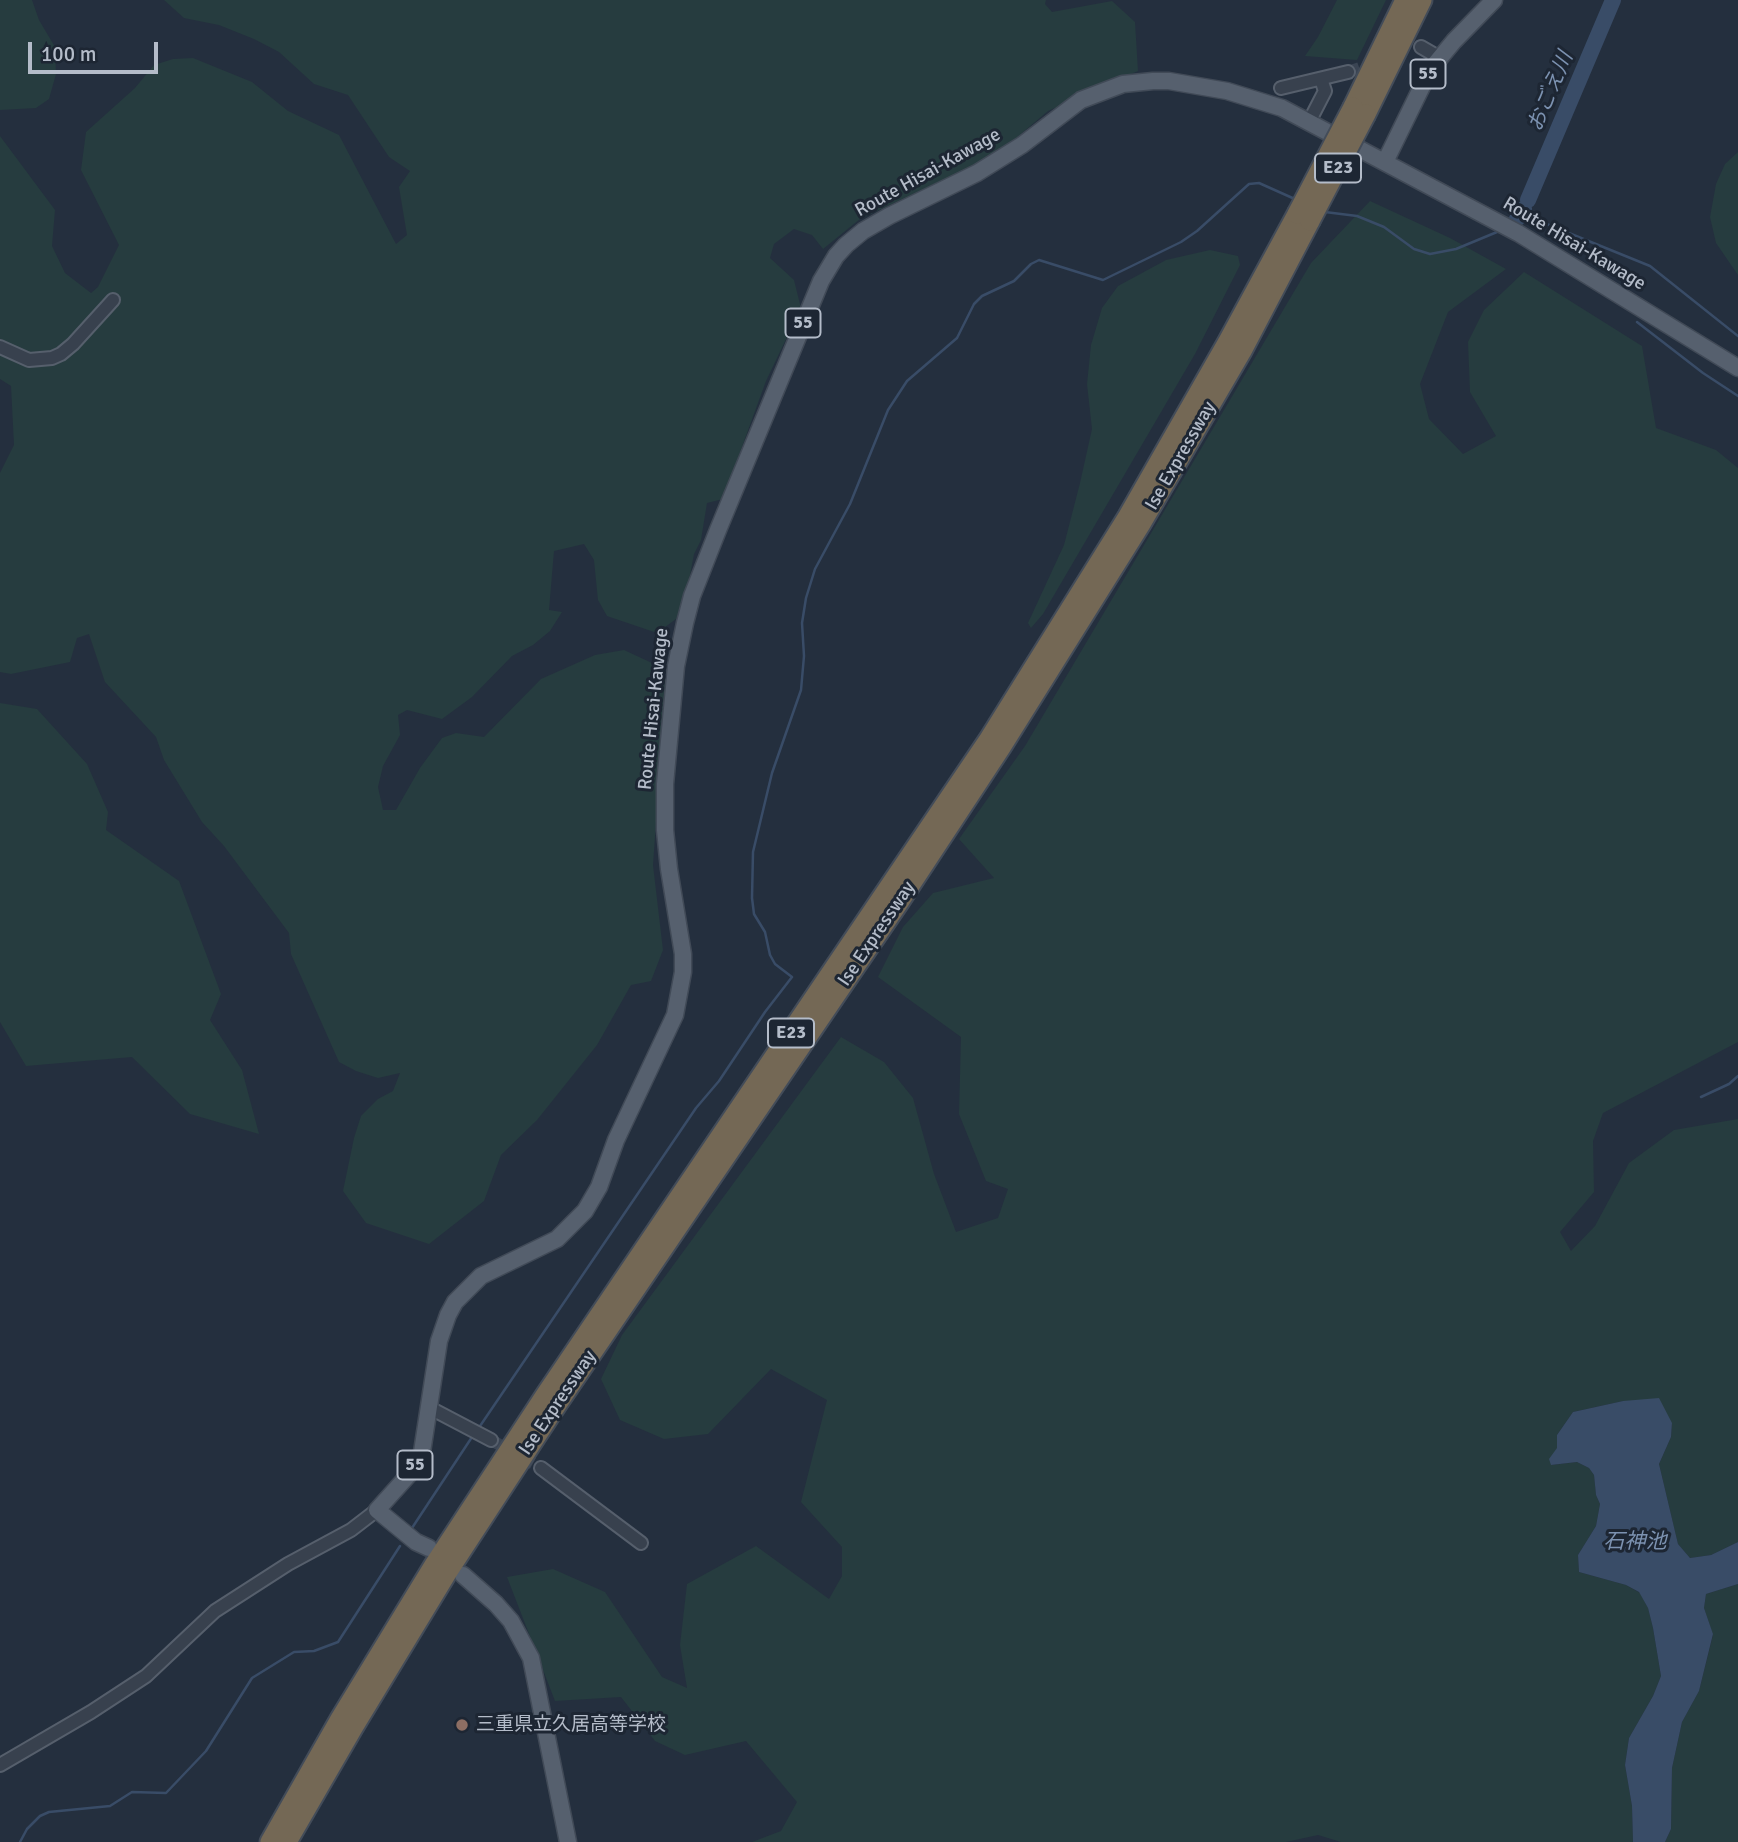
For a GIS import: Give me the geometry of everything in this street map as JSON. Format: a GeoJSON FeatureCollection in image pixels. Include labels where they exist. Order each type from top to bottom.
{"type":"FeatureCollection","features":[{"type":"Feature","properties":{"kind":"highway","name":"Ise Expressway"},"geometry":{"type":"LineString","coordinates":[[1359,111],[1405,0]]}},
{"type":"Feature","properties":{"kind":"highway","name":"Ise Expressway"},"geometry":{"type":"LineString","coordinates":[[287,1842],[352,1728],[454,1562],[566,1391],[900,901],[1002,746],[1141,524],[1242,351],[1304,218],[1359,111],[1422,0]]}},
{"type":"Feature","properties":{"kind":"highway","name":"Ise Expressway"},"geometry":{"type":"LineString","coordinates":[[270,1842],[340,1719],[494,1474],[989,739],[1128,516],[1227,344],[1304,218]]}},
{"type":"Feature","properties":{"kind":"main road","name":"55"},"geometry":{"type":"LineString","coordinates":[[1385,162],[1430,70],[1494,0]]}},
{"type":"Feature","properties":{"kind":"main road","name":"Route Hisai-Kawage"},"geometry":{"type":"LineString","coordinates":[[377,1510],[412,1470],[422,1452],[439,1341],[452,1306],[481,1276],[557,1239],[585,1211],[671,1027],[679,1001],[683,954],[669,869],[664,784],[675,677],[685,623],[692,596],[821,281],[836,256],[863,231],[977,173],[1022,145],[1075,104],[1109,88],[1153,80],[1189,84],[1252,98],[1282,108],[1518,233],[1738,368]]}},
{"type":"Feature","properties":{"kind":"main road"},"geometry":{"type":"LineString","coordinates":[[377,1510],[416,1542],[429,1548]]}},
{"type":"Feature","properties":{"kind":"main road"},"geometry":{"type":"LineString","coordinates":[[463,1575],[511,1621],[531,1658],[568,1842]]}},
{"type":"Feature","properties":{"kind":"street"},"geometry":{"type":"LineString","coordinates":[[1421,47],[1440,58]]}},
{"type":"Feature","properties":{"kind":"street"},"geometry":{"type":"LineString","coordinates":[[1281,88],[1348,72]]}},
{"type":"Feature","properties":{"kind":"street"},"geometry":{"type":"LineString","coordinates":[[1309,122],[1325,92],[1321,79]]}},
{"type":"Feature","properties":{"kind":"street"},"geometry":{"type":"LineString","coordinates":[[0,347],[29,360],[52,358],[73,344],[113,300]]}},
{"type":"Feature","properties":{"kind":"street"},"geometry":{"type":"LineString","coordinates":[[430,1408],[491,1440]]}},
{"type":"Feature","properties":{"kind":"street"},"geometry":{"type":"LineString","coordinates":[[541,1468],[641,1543]]}},
{"type":"Feature","properties":{"kind":"street"},"geometry":{"type":"LineString","coordinates":[[0,1765],[91,1712],[146,1676],[215,1611],[288,1564],[351,1530],[377,1510]]}},
{"type":"Feature","properties":{"kind":"green space"},"geometry":{"type":"Polygon","coordinates":[[[0,0],[32,0],[39,20],[55,47],[56,74],[49,99],[36,108],[0,110],[0,0]]]}},
{"type":"Feature","properties":{"kind":"green space"},"geometry":{"type":"Polygon","coordinates":[[[164,0],[1046,0],[1045,4],[1052,12],[1112,1],[1135,22],[1138,71],[1048,111],[996,155],[860,219],[823,249],[812,235],[794,229],[774,244],[770,258],[794,280],[801,308],[766,381],[723,499],[707,503],[701,540],[694,554],[687,591],[676,619],[657,633],[607,616],[598,600],[594,560],[584,544],[554,551],[549,610],[562,612],[550,631],[533,645],[512,656],[472,697],[442,719],[407,710],[398,715],[400,735],[383,766],[378,787],[383,810],[396,810],[420,768],[442,738],[456,733],[484,737],[541,679],[595,655],[624,650],[652,663],[666,680],[653,865],[663,950],[651,981],[631,985],[597,1045],[537,1120],[501,1155],[484,1201],[429,1244],[366,1223],[343,1191],[361,1116],[378,1099],[393,1091],[400,1073],[378,1078],[339,1062],[291,954],[289,933],[224,846],[202,822],[164,760],[156,737],[105,682],[89,634],[77,638],[70,662],[11,674],[0,672],[0,473],[14,445],[11,386],[0,379],[0,136],[55,210],[52,246],[65,273],[91,293],[98,287],[119,245],[81,170],[86,132],[135,88],[154,65],[173,59],[193,58],[252,82],[288,111],[339,135],[396,244],[407,235],[399,187],[410,171],[389,157],[348,95],[314,84],[279,52],[254,39],[219,25],[184,18],[164,0]]]}},
{"type":"Feature","properties":{"kind":"green space"},"geometry":{"type":"Polygon","coordinates":[[[1337,0],[1386,0],[1357,60],[1305,56],[1318,37],[1337,0]]]}},
{"type":"Feature","properties":{"kind":"green space"},"geometry":{"type":"Polygon","coordinates":[[[1738,152],[1738,275],[1716,243],[1710,217],[1716,184],[1725,164],[1738,152]]]}},
{"type":"Feature","properties":{"kind":"green space"},"geometry":{"type":"Polygon","coordinates":[[[1370,201],[1450,238],[1506,269],[1448,312],[1420,384],[1429,419],[1463,454],[1496,436],[1470,392],[1468,342],[1484,310],[1524,272],[1642,346],[1656,428],[1716,450],[1738,468],[1738,1042],[1603,1113],[1593,1141],[1594,1192],[1560,1232],[1571,1251],[1595,1226],[1629,1163],[1674,1130],[1738,1119],[1738,1542],[1711,1555],[1690,1558],[1678,1544],[1659,1464],[1671,1437],[1672,1423],[1623,1401],[1573,1412],[1557,1435],[1557,1449],[1552,1465],[1577,1462],[1589,1468],[1594,1475],[1600,1504],[1596,1526],[1578,1555],[1579,1572],[1626,1585],[1640,1593],[1648,1608],[1653,1628],[1661,1676],[1629,1738],[1625,1765],[1632,1806],[1633,1842],[1341,1842],[1318,1835],[1286,1842],[752,1842],[781,1831],[797,1802],[746,1741],[685,1755],[655,1741],[621,1697],[555,1701],[507,1577],[553,1569],[605,1592],[662,1677],[687,1688],[680,1645],[687,1584],[756,1546],[829,1599],[842,1576],[842,1547],[801,1502],[827,1400],[771,1369],[708,1434],[664,1439],[620,1420],[601,1379],[622,1335],[841,1037],[884,1062],[913,1098],[934,1174],[956,1232],[998,1218],[1008,1189],[986,1181],[959,1114],[961,1037],[878,977],[903,927],[933,893],[994,878],[959,839],[1025,746],[1311,263],[1370,201]]]}},
{"type":"Feature","properties":{"kind":"green space"},"geometry":{"type":"Polygon","coordinates":[[[1210,250],[1238,256],[1240,265],[1195,354],[1043,614],[1031,628],[1028,623],[1064,545],[1092,429],[1087,384],[1091,345],[1102,308],[1118,286],[1166,260],[1210,250]]]}},
{"type":"Feature","properties":{"kind":"green space"},"geometry":{"type":"Polygon","coordinates":[[[0,703],[37,709],[87,764],[108,812],[106,830],[179,881],[221,994],[210,1020],[242,1070],[259,1134],[190,1114],[132,1057],[26,1066],[0,1022],[0,703]]]}},
{"type":"Feature","properties":{"kind":"green space"},"geometry":{"type":"Polygon","coordinates":[[[1738,1584],[1738,1842],[1665,1842],[1671,1829],[1672,1768],[1682,1722],[1699,1691],[1713,1635],[1704,1608],[1706,1594],[1738,1584]]]}},
{"type":"Feature","properties":{"kind":"water","name":"石神池"},"geometry":{"type":"Polygon","coordinates":[[[1659,1398],[1672,1423],[1671,1437],[1659,1464],[1678,1544],[1690,1558],[1711,1555],[1738,1542],[1738,1584],[1706,1594],[1704,1608],[1713,1634],[1699,1691],[1682,1722],[1672,1768],[1671,1829],[1665,1842],[1633,1842],[1632,1806],[1625,1765],[1629,1738],[1661,1676],[1653,1628],[1648,1608],[1639,1592],[1626,1585],[1579,1572],[1578,1555],[1596,1526],[1600,1504],[1594,1475],[1589,1468],[1577,1462],[1551,1465],[1549,1459],[1557,1448],[1557,1435],[1573,1412],[1623,1401],[1659,1398]]]}},
{"type":"Feature","properties":{"kind":"waterway","name":"おごえ川"},"geometry":{"type":"LineString","coordinates":[[1528,200],[1613,0]]}},
{"type":"Feature","properties":{"kind":"waterway"},"geometry":{"type":"LineString","coordinates":[[478,1429],[696,1108],[719,1081],[792,977],[775,964],[765,932],[754,914],[753,852],[772,773],[801,690],[804,656],[802,623],[815,569],[850,504],[888,410],[907,381],[957,338],[974,304],[982,296],[1014,281],[1039,260],[1103,280],[1181,242],[1249,184],[1259,183],[1297,200]]}},
{"type":"Feature","properties":{"kind":"waterway","name":"おごえ川"},"geometry":{"type":"LineString","coordinates":[[1517,219],[1524,209]]}},
{"type":"Feature","properties":{"kind":"waterway"},"geometry":{"type":"LineString","coordinates":[[1325,212],[1357,216],[1384,227],[1414,249],[1430,254],[1456,249],[1497,232]]}},
{"type":"Feature","properties":{"kind":"waterway"},"geometry":{"type":"LineString","coordinates":[[1522,214],[1650,266],[1738,336]]}},
{"type":"Feature","properties":{"kind":"waterway"},"geometry":{"type":"LineString","coordinates":[[1637,322],[1703,373],[1738,396]]}},
{"type":"Feature","properties":{"kind":"waterway"},"geometry":{"type":"LineString","coordinates":[[1701,1097],[1729,1084],[1738,1076]]}},
{"type":"Feature","properties":{"kind":"waterway"},"geometry":{"type":"LineString","coordinates":[[412,1528],[474,1434]]}},
{"type":"Feature","properties":{"kind":"waterway"},"geometry":{"type":"LineString","coordinates":[[20,1842],[27,1829],[40,1816],[49,1812],[110,1806],[132,1792],[166,1793],[206,1751],[252,1678],[294,1652],[314,1651],[338,1642],[400,1546]]}},
{"type":"Feature","properties":{"kind":"tunnel"},"geometry":{"type":"LineString","coordinates":[[1348,72],[1377,62]]}},
{"type":"Feature","properties":{"kind":"tunnel"},"geometry":{"type":"LineString","coordinates":[[491,1440],[541,1468]]}},
{"type":"Feature","properties":{"kind":"place","name":"三重県立久居高等学校"},"geometry":{"type":"Point","coordinates":[462,1725]}}]}
